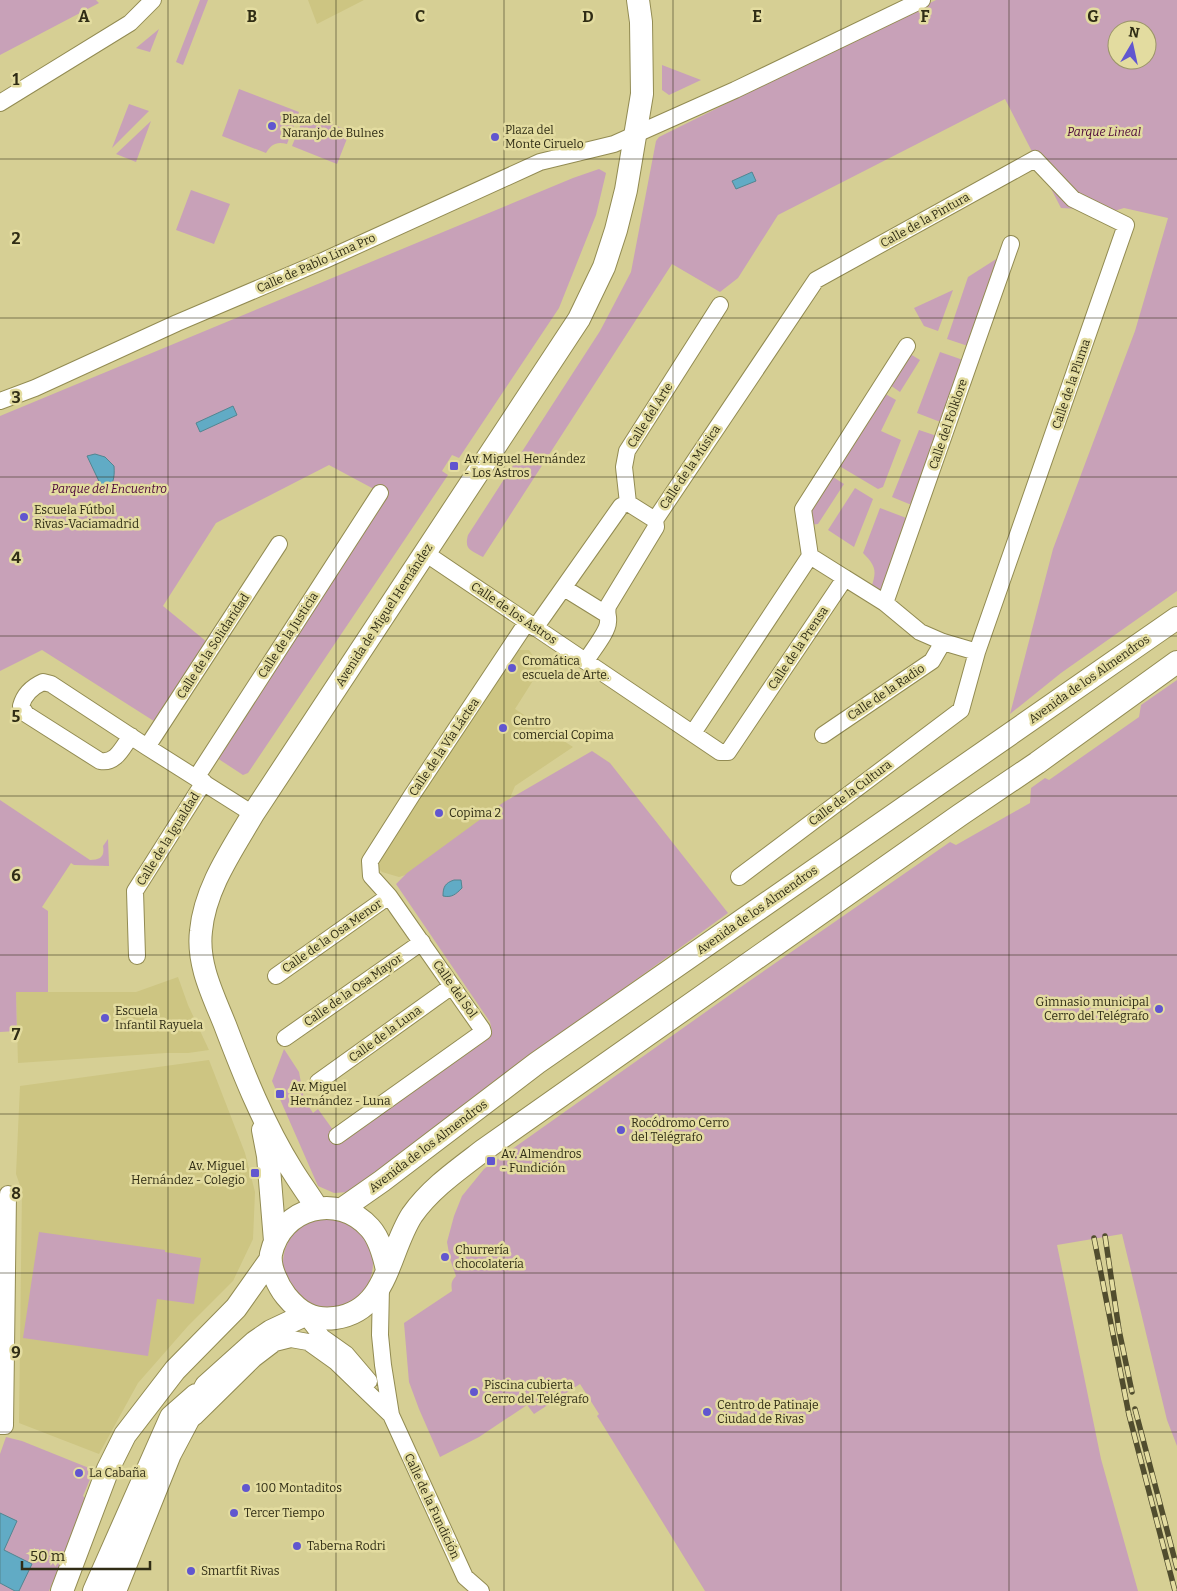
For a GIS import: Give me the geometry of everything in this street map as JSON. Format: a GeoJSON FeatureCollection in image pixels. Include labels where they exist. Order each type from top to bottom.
{"type":"FeatureCollection","features":[{"type":"Feature","properties":{"kind":"main road","name":"Avenida de Miguel Hernández"},"geometry":{"type":"LineString","coordinates":[[318,1208],[292,1169],[257,1102],[207,979],[201,957],[200,932],[204,913],[218,876],[253,814],[579,319],[604,267],[626,190],[642,94],[641,22],[638,0]]}},
{"type":"Feature","properties":{"kind":"main road","name":"Avenida de los Almendros"},"geometry":{"type":"LineString","coordinates":[[342,1209],[382,1181],[537,1063],[1177,618]]}},
{"type":"Feature","properties":{"kind":"main road"},"geometry":{"type":"LineString","coordinates":[[273,1250],[276,1277],[284,1293],[306,1315],[318,1319],[341,1317],[366,1305],[384,1278],[403,1230],[413,1214],[444,1180],[1177,662]]}},
{"type":"Feature","properties":{"kind":"main road","name":"Avenida de Miguel Hernández"},"geometry":{"type":"LineString","coordinates":[[257,1102],[268,1156],[273,1250]]}},
{"type":"Feature","properties":{"kind":"main road"},"geometry":{"type":"LineString","coordinates":[[62,1591],[108,1469],[125,1435],[175,1370],[236,1308],[292,1219],[318,1208],[342,1209],[359,1217],[372,1229],[380,1245],[384,1278]]}},
{"type":"Feature","properties":{"kind":"main road"},"geometry":{"type":"LineString","coordinates":[[94,1591],[171,1418],[255,1342],[271,1331],[306,1315]]}},
{"type":"Feature","properties":{"kind":"main road"},"geometry":{"type":"LineString","coordinates":[[114,1591],[170,1454],[206,1386]]}},
{"type":"Feature","properties":{"kind":"main road"},"geometry":{"type":"LineString","coordinates":[[74,1591],[145,1409]]}},
{"type":"Feature","properties":{"kind":"street"},"geometry":{"type":"LineString","coordinates":[[0,103],[130,23],[153,0]]}},
{"type":"Feature","properties":{"kind":"street","name":"Calle de Pablo Lima Pro"},"geometry":{"type":"LineString","coordinates":[[0,401],[35,388],[177,323],[326,260],[540,162],[601,148],[634,135],[756,80],[922,0]]}},
{"type":"Feature","properties":{"kind":"street","name":"Calle de la Pintura"},"geometry":{"type":"LineString","coordinates":[[816,280],[1034,159]]}},
{"type":"Feature","properties":{"kind":"street","name":"Calle de la Pluma"},"geometry":{"type":"LineString","coordinates":[[977,652],[1126,225],[1073,199],[1034,159]]}},
{"type":"Feature","properties":{"kind":"street","name":"Calle del Folklore"},"geometry":{"type":"LineString","coordinates":[[885,603],[1011,244]]}},
{"type":"Feature","properties":{"kind":"street","name":"Calle de la Música"},"geometry":{"type":"LineString","coordinates":[[586,661],[607,627],[609,620],[606,614],[608,606],[656,528],[655,520],[816,280]]}},
{"type":"Feature","properties":{"kind":"street","name":"Calle del Arte"},"geometry":{"type":"LineString","coordinates":[[628,503],[624,467],[627,451],[720,305]]}},
{"type":"Feature","properties":{"kind":"street"},"geometry":{"type":"LineString","coordinates":[[693,733],[810,556],[803,509],[906,346]]}},
{"type":"Feature","properties":{"kind":"street","name":"Calle de la Justicia"},"geometry":{"type":"LineString","coordinates":[[200,780],[380,493]]}},
{"type":"Feature","properties":{"kind":"street"},"geometry":{"type":"LineString","coordinates":[[531,625],[564,588],[620,506],[628,503],[655,520]]}},
{"type":"Feature","properties":{"kind":"street","name":"Calle de la Solidaridad"},"geometry":{"type":"LineString","coordinates":[[147,747],[279,544]]}},
{"type":"Feature","properties":{"kind":"street","name":"Calle de los Astros"},"geometry":{"type":"LineString","coordinates":[[425,553],[720,752],[728,752]]}},
{"type":"Feature","properties":{"kind":"street"},"geometry":{"type":"LineString","coordinates":[[810,556],[885,603],[920,632],[942,642],[977,652]]}},
{"type":"Feature","properties":{"kind":"street","name":"Calle de la Prensa"},"geometry":{"type":"LineString","coordinates":[[728,752],[845,578]]}},
{"type":"Feature","properties":{"kind":"street"},"geometry":{"type":"LineString","coordinates":[[564,588],[606,614]]}},
{"type":"Feature","properties":{"kind":"street","name":"Calle de la Vía Láctea"},"geometry":{"type":"LineString","coordinates":[[371,876],[370,861],[412,795],[531,625]]}},
{"type":"Feature","properties":{"kind":"street","name":"Calle de la Radio"},"geometry":{"type":"LineString","coordinates":[[823,735],[932,661],[942,642]]}},
{"type":"Feature","properties":{"kind":"street","name":"Calle de la Cultura"},"geometry":{"type":"LineString","coordinates":[[739,877],[961,710],[977,652]]}},
{"type":"Feature","properties":{"kind":"street"},"geometry":{"type":"LineString","coordinates":[[131,736],[113,760],[107,762],[100,761],[26,714],[21,706],[23,698],[34,686],[42,682],[51,684],[253,814]]}},
{"type":"Feature","properties":{"kind":"street","name":"Calle de la Igualdad"},"geometry":{"type":"LineString","coordinates":[[137,956],[135,891],[200,780]]}},
{"type":"Feature","properties":{"kind":"street","name":"Calle del Sol"},"geometry":{"type":"LineString","coordinates":[[337,1136],[483,1032],[389,896],[371,876]]}},
{"type":"Feature","properties":{"kind":"street","name":"Calle de la Osa Menor"},"geometry":{"type":"LineString","coordinates":[[276,976],[389,896]]}},
{"type":"Feature","properties":{"kind":"street","name":"Calle de la Osa Mayor"},"geometry":{"type":"LineString","coordinates":[[285,1038],[422,942]]}},
{"type":"Feature","properties":{"kind":"street","name":"Calle de la Luna"},"geometry":{"type":"LineString","coordinates":[[318,1082],[452,986]]}},
{"type":"Feature","properties":{"kind":"street"},"geometry":{"type":"LineString","coordinates":[[2,1426],[8,1194]]}},
{"type":"Feature","properties":{"kind":"street","name":"Calle de la Fundición"},"geometry":{"type":"LineString","coordinates":[[384,1278],[381,1345],[390,1415],[464,1577],[481,1591]]}},
{"type":"Feature","properties":{"kind":"street","name":"Calle de la Fundición"},"geometry":{"type":"LineString","coordinates":[[306,1315],[322,1337],[346,1354],[368,1379],[374,1398]]}},
{"type":"Feature","properties":{"kind":"street","name":"Calle de la Fundición"},"geometry":{"type":"LineString","coordinates":[[184,1428],[254,1359],[275,1343],[291,1339],[308,1342],[336,1362],[390,1415]]}},
{"type":"Feature","properties":{"kind":"shaded area"},"geometry":{"type":"Polygon","coordinates":[[[308,0],[364,0],[317,24],[308,0]]]}},
{"type":"Feature","properties":{"kind":"shaded area"},"geometry":{"type":"Polygon","coordinates":[[[514,650],[529,650],[541,668],[515,709],[573,747],[515,786],[507,805],[409,874],[399,877],[382,872],[376,866],[514,650]]]}},
{"type":"Feature","properties":{"kind":"shaded area","name":"Escuela Infantil Rayuela"},"geometry":{"type":"Polygon","coordinates":[[[178,977],[188,1005],[209,1050],[188,1053],[18,1063],[16,992],[136,992],[178,977]]]}},
{"type":"Feature","properties":{"kind":"shaded area"},"geometry":{"type":"Polygon","coordinates":[[[209,1060],[245,1153],[255,1192],[253,1239],[233,1281],[188,1326],[138,1383],[99,1454],[19,1423],[22,1191],[16,1174],[20,1086],[209,1060]]]}},
{"type":"Feature","properties":{"kind":"green space"},"geometry":{"type":"Polygon","coordinates":[[[0,0],[96,0],[99,3],[0,55],[0,0]]]}},
{"type":"Feature","properties":{"kind":"green space"},"geometry":{"type":"Polygon","coordinates":[[[200,0],[208,0],[183,65],[176,62],[200,0]]]}},
{"type":"Feature","properties":{"kind":"green space","name":"Parque Lineal"},"geometry":{"type":"Polygon","coordinates":[[[936,0],[1177,0],[1177,591],[1061,673],[1010,714],[1053,549],[1135,331],[1168,218],[1124,208],[1114,211],[1061,208],[1005,99],[778,215],[738,278],[720,292],[672,264],[483,557],[472,551],[467,544],[468,535],[600,331],[631,272],[656,141],[659,137],[936,0]]]}},
{"type":"Feature","properties":{"kind":"green space"},"geometry":{"type":"Polygon","coordinates":[[[159,29],[150,52],[136,48],[159,29]]]}},
{"type":"Feature","properties":{"kind":"green space"},"geometry":{"type":"Polygon","coordinates":[[[662,65],[701,80],[669,95],[662,90],[662,65]]]}},
{"type":"Feature","properties":{"kind":"green space"},"geometry":{"type":"Polygon","coordinates":[[[239,89],[299,112],[287,144],[275,144],[266,153],[222,136],[239,89]]]}},
{"type":"Feature","properties":{"kind":"green space"},"geometry":{"type":"Polygon","coordinates":[[[129,104],[149,111],[112,148],[129,104]]]}},
{"type":"Feature","properties":{"kind":"green space"},"geometry":{"type":"Polygon","coordinates":[[[305,114],[350,131],[337,164],[292,146],[305,114]]]}},
{"type":"Feature","properties":{"kind":"green space"},"geometry":{"type":"Polygon","coordinates":[[[151,121],[136,162],[116,154],[151,121]]]}},
{"type":"Feature","properties":{"kind":"green space","name":"Parque del Encuentro"},"geometry":{"type":"Polygon","coordinates":[[[599,169],[606,173],[596,215],[559,308],[459,458],[452,455],[442,471],[448,475],[248,773],[243,775],[214,756],[385,495],[329,465],[216,523],[163,606],[207,642],[157,723],[42,650],[0,671],[0,416],[573,178],[599,169]]]}},
{"type":"Feature","properties":{"kind":"green space"},"geometry":{"type":"Polygon","coordinates":[[[191,190],[230,204],[214,244],[176,230],[191,190]]]}},
{"type":"Feature","properties":{"kind":"green space"},"geometry":{"type":"Polygon","coordinates":[[[1004,254],[971,347],[947,339],[968,277],[1004,254]]]}},
{"type":"Feature","properties":{"kind":"green space"},"geometry":{"type":"Polygon","coordinates":[[[953,290],[938,331],[924,326],[914,308],[953,290]]]}},
{"type":"Feature","properties":{"kind":"green space"},"geometry":{"type":"Polygon","coordinates":[[[907,352],[920,360],[900,392],[887,383],[907,352]]]}},
{"type":"Feature","properties":{"kind":"green space"},"geometry":{"type":"Polygon","coordinates":[[[940,352],[966,361],[943,423],[917,413],[940,352]]]}},
{"type":"Feature","properties":{"kind":"green space"},"geometry":{"type":"Polygon","coordinates":[[[882,392],[896,400],[881,431],[901,440],[883,487],[878,489],[836,464],[882,392]]]}},
{"type":"Feature","properties":{"kind":"green space"},"geometry":{"type":"Polygon","coordinates":[[[919,430],[937,436],[914,506],[892,497],[919,430]]]}},
{"type":"Feature","properties":{"kind":"green space"},"geometry":{"type":"Polygon","coordinates":[[[830,475],[844,484],[818,524],[809,525],[807,509],[830,475]]]}},
{"type":"Feature","properties":{"kind":"green space"},"geometry":{"type":"Polygon","coordinates":[[[855,488],[873,499],[854,547],[828,530],[855,488]]]}},
{"type":"Feature","properties":{"kind":"green space"},"geometry":{"type":"Polygon","coordinates":[[[880,508],[909,519],[882,592],[871,588],[875,573],[873,565],[863,553],[880,508]]]}},
{"type":"Feature","properties":{"kind":"green space"},"geometry":{"type":"Polygon","coordinates":[[[1177,680],[1177,1446],[1167,1420],[1122,1234],[1057,1245],[1101,1459],[1138,1591],[705,1591],[597,1416],[599,1414],[580,1384],[534,1414],[527,1405],[479,1437],[440,1457],[409,1382],[404,1323],[452,1291],[453,1279],[456,1276],[447,1242],[462,1196],[484,1169],[950,842],[956,845],[1030,803],[1031,788],[1045,778],[1049,780],[1139,717],[1141,705],[1177,680]]]}},
{"type":"Feature","properties":{"kind":"green space"},"geometry":{"type":"Polygon","coordinates":[[[592,751],[610,763],[728,913],[496,1081],[349,1192],[334,1193],[318,1186],[272,1081],[284,1049],[299,1072],[304,1099],[313,1113],[318,1109],[341,1141],[488,1039],[492,1032],[490,1022],[396,884],[407,873],[504,802],[592,751]]]}},
{"type":"Feature","properties":{"kind":"green space"},"geometry":{"type":"Polygon","coordinates":[[[0,800],[90,860],[101,857],[103,846],[108,839],[109,866],[74,865],[71,863],[42,907],[48,911],[48,992],[16,992],[17,1031],[0,1032],[0,800]]]}},
{"type":"Feature","properties":{"kind":"green space"},"geometry":{"type":"Polygon","coordinates":[[[328,1218],[345,1221],[360,1231],[370,1246],[373,1263],[370,1280],[360,1295],[345,1305],[328,1308],[311,1305],[296,1295],[286,1280],[283,1263],[286,1246],[296,1231],[311,1221],[328,1218]]]}},
{"type":"Feature","properties":{"kind":"green space"},"geometry":{"type":"Polygon","coordinates":[[[39,1232],[165,1250],[165,1252],[201,1258],[194,1304],[157,1299],[148,1356],[23,1338],[39,1232]]]}},
{"type":"Feature","properties":{"kind":"green space"},"geometry":{"type":"Polygon","coordinates":[[[6,1437],[22,1441],[94,1470],[83,1496],[85,1498],[67,1548],[49,1591],[0,1591],[0,1454],[6,1437]]]}},
{"type":"Feature","properties":{"kind":"water"},"geometry":{"type":"Polygon","coordinates":[[[752,172],[756,181],[736,189],[732,181],[752,172]]]}},
{"type":"Feature","properties":{"kind":"water"},"geometry":{"type":"Polygon","coordinates":[[[233,406],[237,415],[200,432],[196,423],[233,406]]]}},
{"type":"Feature","properties":{"kind":"water"},"geometry":{"type":"Polygon","coordinates":[[[95,454],[105,457],[114,466],[113,481],[105,494],[87,456],[95,454]]]}},
{"type":"Feature","properties":{"kind":"water"},"geometry":{"type":"Polygon","coordinates":[[[461,880],[462,888],[454,895],[443,896],[445,886],[448,882],[461,880]]]}},
{"type":"Feature","properties":{"kind":"water"},"geometry":{"type":"Polygon","coordinates":[[[0,1513],[17,1521],[4,1550],[32,1564],[19,1591],[15,1591],[0,1583],[0,1513]]]}},
{"type":"Feature","properties":{"kind":"railway"},"geometry":{"type":"LineString","coordinates":[[1105,1236],[1119,1330],[1132,1392]]}},
{"type":"Feature","properties":{"kind":"railway"},"geometry":{"type":"LineString","coordinates":[[1094,1238],[1129,1415],[1175,1591]]}},
{"type":"Feature","properties":{"kind":"railway"},"geometry":{"type":"LineString","coordinates":[[1135,1409],[1177,1568]]}},
{"type":"Feature","properties":{"kind":"place","name":"Plaza del Naranjo de Bulnes"},"geometry":{"type":"Point","coordinates":[272,126]}},
{"type":"Feature","properties":{"kind":"place","name":"Plaza del Monte Ciruelo"},"geometry":{"type":"Point","coordinates":[495,137]}},
{"type":"Feature","properties":{"kind":"place","name":"Av. Miguel Hernández - Los Astros"},"geometry":{"type":"Point","coordinates":[454,466]}},
{"type":"Feature","properties":{"kind":"place","name":"Escuela Fútbol Rivas-Vaciamadrid"},"geometry":{"type":"Point","coordinates":[24,517]}},
{"type":"Feature","properties":{"kind":"place","name":"Cromática escuela de Arte."},"geometry":{"type":"Point","coordinates":[512,668]}},
{"type":"Feature","properties":{"kind":"place","name":"Centro comercial Copima"},"geometry":{"type":"Point","coordinates":[503,728]}},
{"type":"Feature","properties":{"kind":"place","name":"Copima 2"},"geometry":{"type":"Point","coordinates":[439,813]}},
{"type":"Feature","properties":{"kind":"place","name":"Gimnasio municipal Cerro del Telégrafo"},"geometry":{"type":"Point","coordinates":[1159,1009]}},
{"type":"Feature","properties":{"kind":"place","name":"Escuela Infantil Rayuela"},"geometry":{"type":"Point","coordinates":[105,1018]}},
{"type":"Feature","properties":{"kind":"place","name":"Av. Miguel Hernández - Luna"},"geometry":{"type":"Point","coordinates":[280,1094]}},
{"type":"Feature","properties":{"kind":"place","name":"Rocódromo Cerro del Telégrafo"},"geometry":{"type":"Point","coordinates":[621,1130]}},
{"type":"Feature","properties":{"kind":"place","name":"Av. Almendros - Fundición"},"geometry":{"type":"Point","coordinates":[491,1161]}},
{"type":"Feature","properties":{"kind":"place","name":"Av. Miguel Hernández - Colegio"},"geometry":{"type":"Point","coordinates":[255,1173]}},
{"type":"Feature","properties":{"kind":"place","name":"Churrería chocolatería"},"geometry":{"type":"Point","coordinates":[445,1257]}},
{"type":"Feature","properties":{"kind":"place","name":"Piscina cubierta Cerro del Telégrafo"},"geometry":{"type":"Point","coordinates":[474,1392]}},
{"type":"Feature","properties":{"kind":"place","name":"Centro de Patinaje Ciudad de Rivas"},"geometry":{"type":"Point","coordinates":[707,1412]}},
{"type":"Feature","properties":{"kind":"place","name":"La Cabaña"},"geometry":{"type":"Point","coordinates":[79,1473]}},
{"type":"Feature","properties":{"kind":"place","name":"100 Montaditos"},"geometry":{"type":"Point","coordinates":[246,1488]}},
{"type":"Feature","properties":{"kind":"place","name":"Tercer Tiempo"},"geometry":{"type":"Point","coordinates":[234,1513]}},
{"type":"Feature","properties":{"kind":"place","name":"Taberna Rodri"},"geometry":{"type":"Point","coordinates":[297,1546]}},
{"type":"Feature","properties":{"kind":"place","name":"Smartfit Rivas"},"geometry":{"type":"Point","coordinates":[191,1571]}}]}
